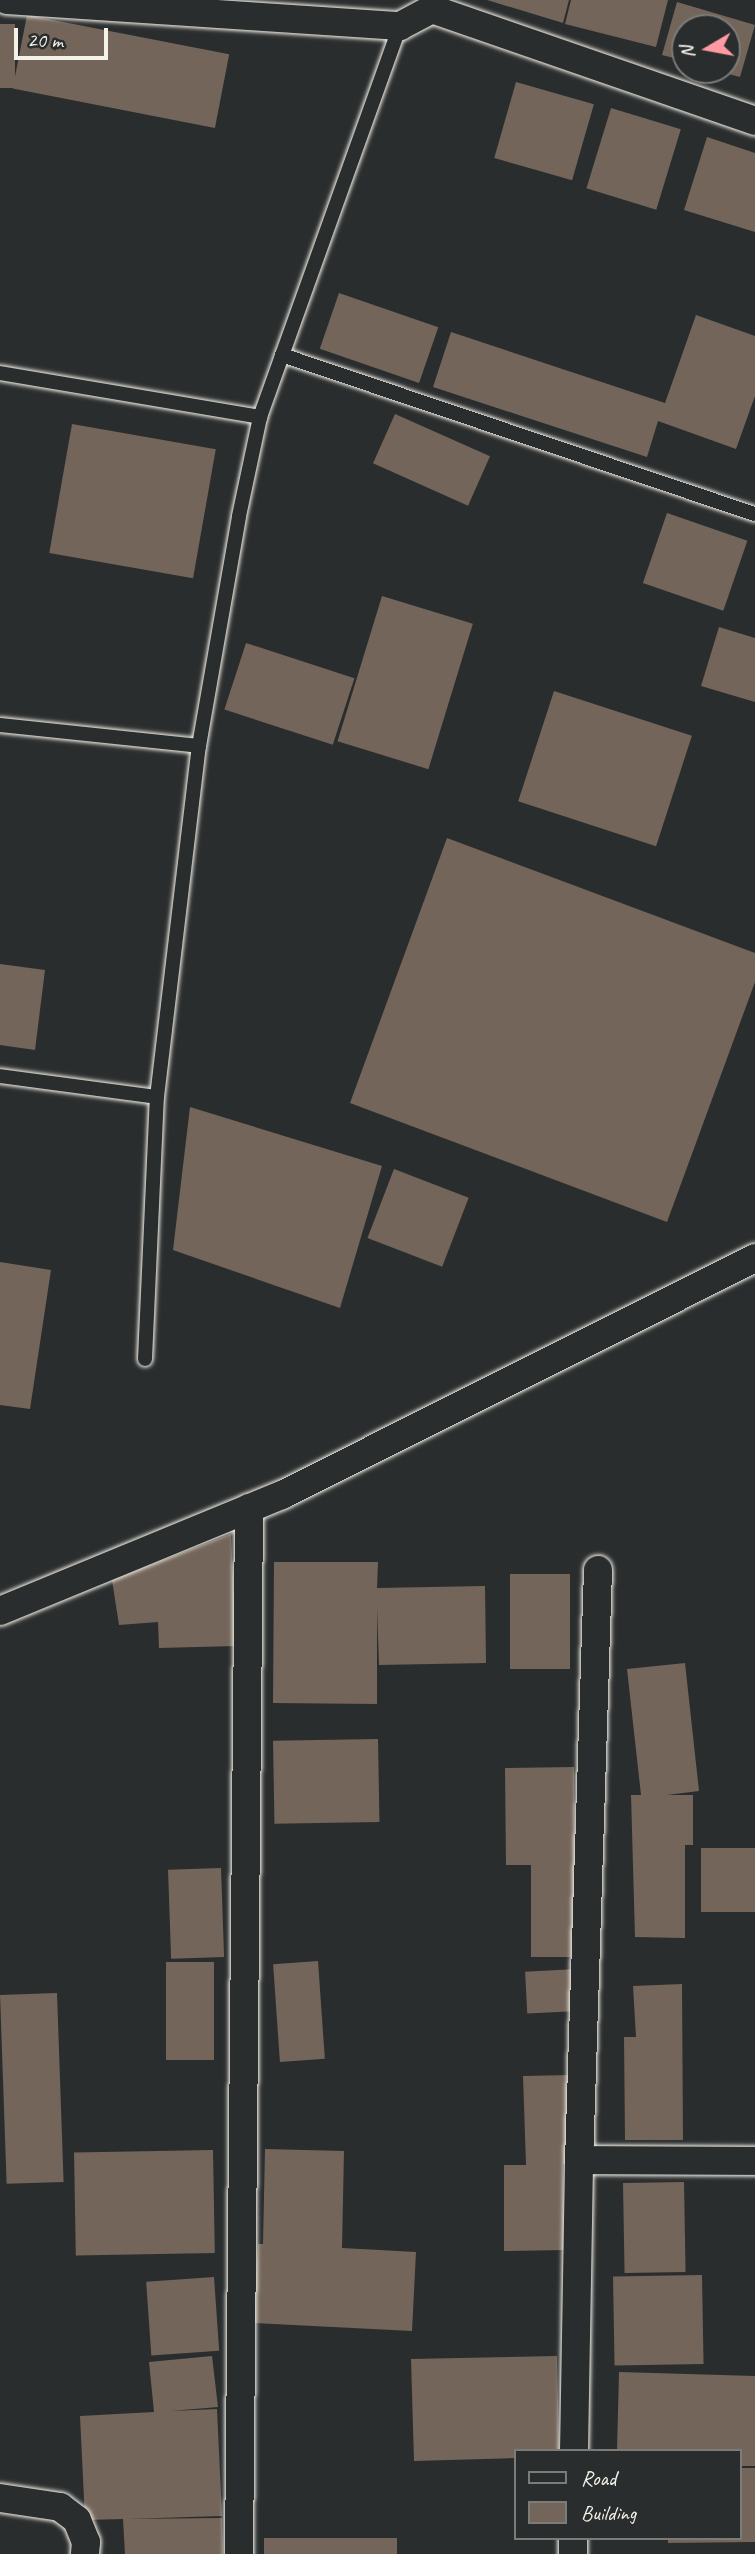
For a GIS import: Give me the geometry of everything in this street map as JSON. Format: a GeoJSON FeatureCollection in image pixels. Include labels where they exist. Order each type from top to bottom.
{"type":"FeatureCollection","features":[{"type":"Feature","properties":{"kind":"street"},"geometry":{"type":"LineString","coordinates":[[7,0],[400,26],[432,5],[755,121]]}},
{"type":"Feature","properties":{"kind":"street"},"geometry":{"type":"LineString","coordinates":[[0,1611],[249,1508],[755,1258]]}},
{"type":"Feature","properties":{"kind":"street"},"geometry":{"type":"LineString","coordinates":[[239,2554],[249,1508]]}},
{"type":"Feature","properties":{"kind":"street"},"geometry":{"type":"LineString","coordinates":[[574,2449],[579,2160],[597,1570]]}},
{"type":"Feature","properties":{"kind":"street"},"geometry":{"type":"LineString","coordinates":[[579,2160],[755,2161]]}},
{"type":"Feature","properties":{"kind":"street"},"geometry":{"type":"LineString","coordinates":[[0,2498],[60,2507],[77,2520],[86,2542],[85,2554]]}},
{"type":"Feature","properties":{"kind":"lane"},"geometry":{"type":"LineString","coordinates":[[145,1360],[157,1097],[200,747],[260,418],[400,26]]}},
{"type":"Feature","properties":{"kind":"lane"},"geometry":{"type":"LineString","coordinates":[[282,355],[755,514]]}},
{"type":"Feature","properties":{"kind":"lane"},"geometry":{"type":"LineString","coordinates":[[0,373],[260,418]]}},
{"type":"Feature","properties":{"kind":"lane"},"geometry":{"type":"LineString","coordinates":[[0,725],[200,747]]}},
{"type":"Feature","properties":{"kind":"lane"},"geometry":{"type":"LineString","coordinates":[[0,1076],[157,1097]]}},
{"type":"Feature","properties":{"kind":"building"},"geometry":{"type":"Polygon","coordinates":[[[487,0],[569,0],[563,23],[487,0]]]}},
{"type":"Feature","properties":{"kind":"building"},"geometry":{"type":"Polygon","coordinates":[[[571,0],[668,0],[656,47],[565,24],[571,0]]]}},
{"type":"Feature","properties":{"kind":"building"},"geometry":{"type":"Polygon","coordinates":[[[677,2],[718,14],[674,14],[677,2]]]}},
{"type":"Feature","properties":{"kind":"building"},"geometry":{"type":"Polygon","coordinates":[[[27,15],[229,54],[215,128],[13,89],[27,15]]]}},
{"type":"Feature","properties":{"kind":"building"},"geometry":{"type":"Polygon","coordinates":[[[741,21],[755,25],[741,74],[741,21]]]}},
{"type":"Feature","properties":{"kind":"building"},"geometry":{"type":"Polygon","coordinates":[[[671,23],[671,57],[662,55],[671,23]]]}},
{"type":"Feature","properties":{"kind":"building"},"geometry":{"type":"Polygon","coordinates":[[[0,24],[15,24],[15,88],[0,88],[0,24]]]}},
{"type":"Feature","properties":{"kind":"building"},"geometry":{"type":"Polygon","coordinates":[[[516,82],[594,104],[572,180],[494,158],[516,82]]]}},
{"type":"Feature","properties":{"kind":"building"},"geometry":{"type":"Polygon","coordinates":[[[611,108],[681,129],[656,210],[586,188],[611,108]]]}},
{"type":"Feature","properties":{"kind":"building"},"geometry":{"type":"Polygon","coordinates":[[[707,137],[755,153],[755,232],[684,210],[707,137]]]}},
{"type":"Feature","properties":{"kind":"building"},"geometry":{"type":"Polygon","coordinates":[[[339,293],[438,327],[419,383],[320,349],[339,293]]]}},
{"type":"Feature","properties":{"kind":"building"},"geometry":{"type":"Polygon","coordinates":[[[696,315],[755,336],[755,396],[736,449],[658,421],[647,457],[433,387],[451,332],[665,403],[696,315]]]}},
{"type":"Feature","properties":{"kind":"building"},"geometry":{"type":"Polygon","coordinates":[[[395,414],[490,456],[468,506],[373,463],[395,414]]]}},
{"type":"Feature","properties":{"kind":"building"},"geometry":{"type":"Polygon","coordinates":[[[72,424],[216,449],[193,578],[49,553],[72,424]]]}},
{"type":"Feature","properties":{"kind":"building"},"geometry":{"type":"Polygon","coordinates":[[[667,513],[747,541],[723,611],[643,583],[667,513]]]}},
{"type":"Feature","properties":{"kind":"building"},"geometry":{"type":"Polygon","coordinates":[[[382,596],[473,624],[428,769],[338,741],[382,596]]]}},
{"type":"Feature","properties":{"kind":"building"},"geometry":{"type":"Polygon","coordinates":[[[719,627],[755,638],[755,702],[701,686],[719,627]]]}},
{"type":"Feature","properties":{"kind":"building"},"geometry":{"type":"Polygon","coordinates":[[[246,643],[354,678],[333,745],[224,710],[246,643]]]}},
{"type":"Feature","properties":{"kind":"building"},"geometry":{"type":"Polygon","coordinates":[[[554,691],[692,736],[656,846],[518,801],[554,691]]]}},
{"type":"Feature","properties":{"kind":"building"},"geometry":{"type":"Polygon","coordinates":[[[447,838],[755,953],[755,982],[667,1222],[350,1103],[447,838]]]}},
{"type":"Feature","properties":{"kind":"building"},"geometry":{"type":"Polygon","coordinates":[[[0,964],[45,970],[35,1050],[0,1045],[0,964]]]}},
{"type":"Feature","properties":{"kind":"building"},"geometry":{"type":"Polygon","coordinates":[[[190,1107],[382,1166],[340,1308],[173,1250],[190,1107]]]}},
{"type":"Feature","properties":{"kind":"building"},"geometry":{"type":"Polygon","coordinates":[[[394,1169],[469,1198],[442,1267],[367,1238],[394,1169]]]}},
{"type":"Feature","properties":{"kind":"building"},"geometry":{"type":"Polygon","coordinates":[[[0,1262],[51,1270],[30,1409],[0,1405],[0,1262]]]}},
{"type":"Feature","properties":{"kind":"building"},"geometry":{"type":"Polygon","coordinates":[[[231,1534],[236,1646],[159,1648],[158,1622],[119,1625],[112,1580],[231,1534]]]}},
{"type":"Feature","properties":{"kind":"building"},"geometry":{"type":"Polygon","coordinates":[[[274,1562],[378,1562],[377,1588],[485,1586],[486,1663],[379,1665],[377,1608],[377,1704],[273,1703],[274,1562]]]}},
{"type":"Feature","properties":{"kind":"building"},"geometry":{"type":"Polygon","coordinates":[[[510,1574],[570,1574],[570,1669],[510,1669],[510,1574]]]}},
{"type":"Feature","properties":{"kind":"building"},"geometry":{"type":"Polygon","coordinates":[[[685,1663],[699,1791],[667,1795],[693,1795],[693,1845],[685,1845],[685,1938],[635,1937],[631,1795],[641,1795],[627,1669],[685,1663]]]}},
{"type":"Feature","properties":{"kind":"building"},"geometry":{"type":"Polygon","coordinates":[[[378,1739],[379,1822],[274,1824],[273,1741],[378,1739]]]}},
{"type":"Feature","properties":{"kind":"building"},"geometry":{"type":"Polygon","coordinates":[[[574,1767],[576,1957],[531,1957],[531,1865],[506,1865],[505,1768],[574,1767]]]}},
{"type":"Feature","properties":{"kind":"building"},"geometry":{"type":"Polygon","coordinates":[[[701,1848],[755,1848],[755,1912],[701,1912],[701,1848]]]}},
{"type":"Feature","properties":{"kind":"building"},"geometry":{"type":"Polygon","coordinates":[[[221,1868],[224,1957],[171,1959],[168,1870],[221,1868]]]}},
{"type":"Feature","properties":{"kind":"building"},"geometry":{"type":"Polygon","coordinates":[[[318,1961],[325,2059],[280,2062],[273,1964],[318,1961]]]}},
{"type":"Feature","properties":{"kind":"building"},"geometry":{"type":"Polygon","coordinates":[[[166,1962],[214,1962],[214,2060],[166,2060],[166,1962]]]}},
{"type":"Feature","properties":{"kind":"building"},"geometry":{"type":"Polygon","coordinates":[[[576,1969],[578,2011],[527,2014],[525,1972],[576,1969]]]}},
{"type":"Feature","properties":{"kind":"building"},"geometry":{"type":"Polygon","coordinates":[[[682,1984],[683,2140],[625,2140],[624,2037],[636,2037],[633,1986],[682,1984]]]}},
{"type":"Feature","properties":{"kind":"building"},"geometry":{"type":"Polygon","coordinates":[[[57,1993],[64,2182],[7,2184],[0,1995],[57,1993]]]}},
{"type":"Feature","properties":{"kind":"building"},"geometry":{"type":"Polygon","coordinates":[[[571,2075],[573,2164],[563,2164],[564,2250],[504,2251],[504,2165],[526,2165],[523,2076],[571,2075]]]}},
{"type":"Feature","properties":{"kind":"building"},"geometry":{"type":"Polygon","coordinates":[[[265,2149],[344,2151],[342,2248],[416,2252],[412,2331],[254,2323],[258,2244],[263,2244],[265,2149]]]}},
{"type":"Feature","properties":{"kind":"building"},"geometry":{"type":"Polygon","coordinates":[[[213,2150],[215,2253],[76,2255],[74,2152],[213,2150]]]}},
{"type":"Feature","properties":{"kind":"building"},"geometry":{"type":"Polygon","coordinates":[[[684,2182],[686,2272],[625,2273],[623,2183],[684,2182]]]}},
{"type":"Feature","properties":{"kind":"building"},"geometry":{"type":"Polygon","coordinates":[[[702,2275],[704,2364],[615,2366],[613,2277],[702,2275]]]}},
{"type":"Feature","properties":{"kind":"building"},"geometry":{"type":"Polygon","coordinates":[[[214,2277],[219,2351],[151,2356],[146,2282],[214,2277]]]}},
{"type":"Feature","properties":{"kind":"building"},"geometry":{"type":"Polygon","coordinates":[[[212,2356],[218,2407],[171,2411],[217,2409],[222,2516],[127,2519],[222,2518],[223,2554],[125,2554],[123,2519],[85,2520],[80,2416],[154,2412],[149,2362],[212,2356]]]}},
{"type":"Feature","properties":{"kind":"building"},"geometry":{"type":"Polygon","coordinates":[[[557,2356],[559,2449],[514,2449],[514,2458],[414,2461],[411,2359],[557,2356]]]}},
{"type":"Feature","properties":{"kind":"building"},"geometry":{"type":"Polygon","coordinates":[[[619,2372],[755,2376],[755,2466],[741,2466],[741,2449],[617,2449],[619,2372]]]}},
{"type":"Feature","properties":{"kind":"building"},"geometry":{"type":"Polygon","coordinates":[[[741,2468],[755,2468],[755,2542],[668,2543],[668,2540],[741,2540],[741,2468]]]}},
{"type":"Feature","properties":{"kind":"building"},"geometry":{"type":"Polygon","coordinates":[[[264,2538],[397,2538],[397,2554],[264,2554],[264,2538]]]}}]}
